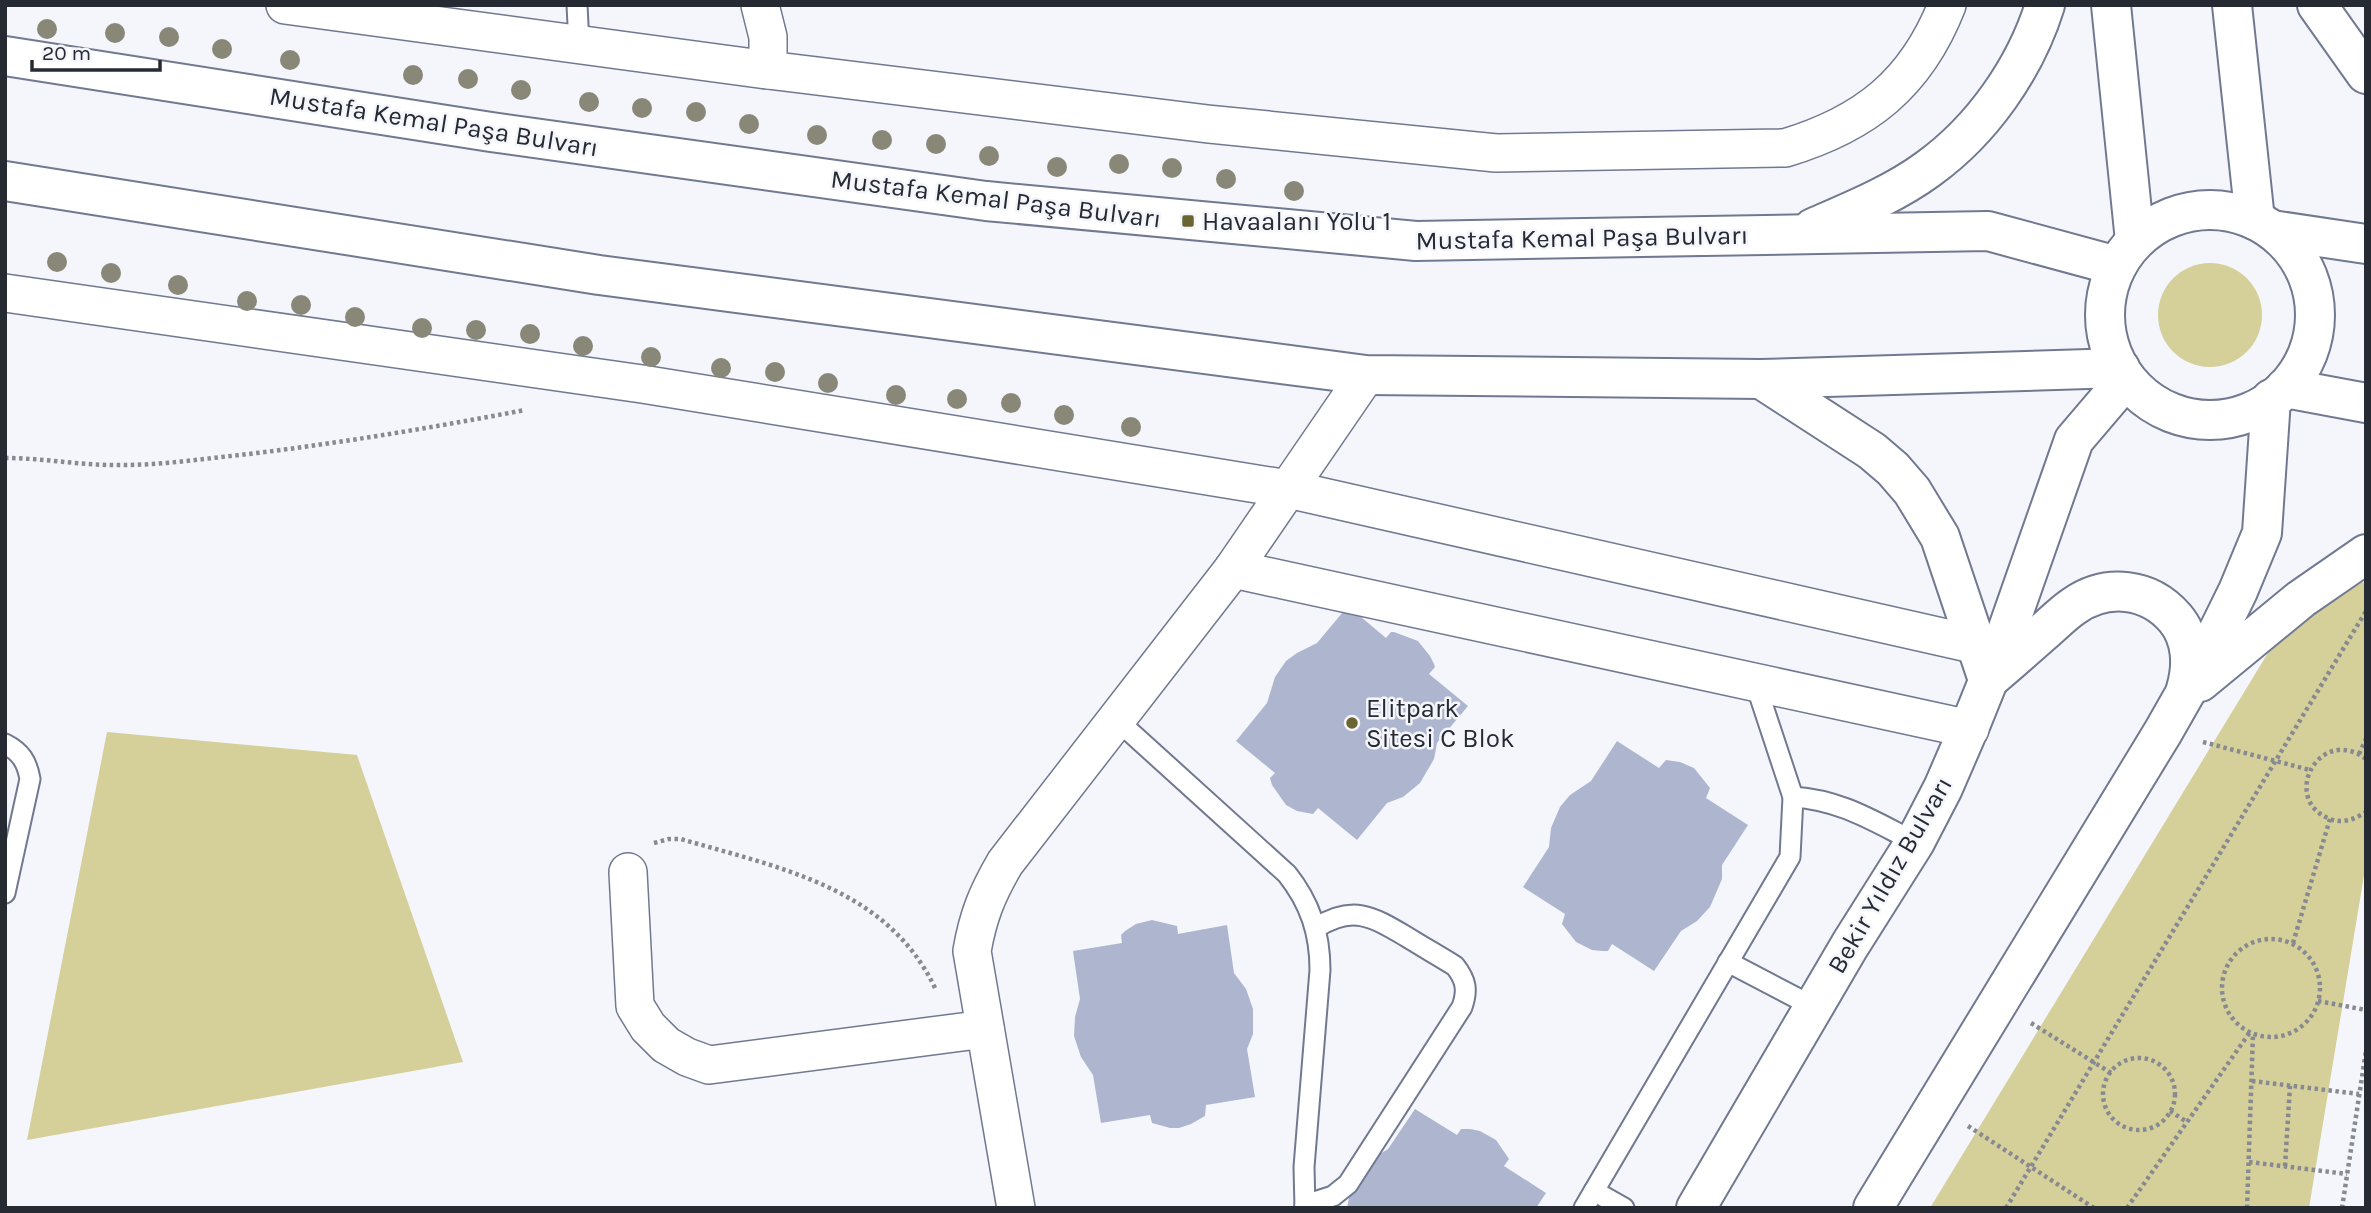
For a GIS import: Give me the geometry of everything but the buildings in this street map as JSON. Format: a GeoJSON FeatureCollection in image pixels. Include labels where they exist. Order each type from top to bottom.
{"type":"FeatureCollection","features":[{"type":"Feature","properties":{"kind":"main road"},"geometry":{"type":"LineString","coordinates":[[1798,234],[1853,211],[1926,171],[1964,139],[1980,122],[2013,75],[2045,5]]}},
{"type":"Feature","properties":{"kind":"main road"},"geometry":{"type":"LineString","coordinates":[[2111,5],[2126,253]]}},
{"type":"Feature","properties":{"kind":"main road"},"geometry":{"type":"LineString","coordinates":[[2232,5],[2263,225]]}},
{"type":"Feature","properties":{"kind":"main road"},"geometry":{"type":"LineString","coordinates":[[2317,5],[2366,74]]}},
{"type":"Feature","properties":{"kind":"main road","name":"Mustafa Kemal Paşa Bulvarı"},"geometry":{"type":"LineString","coordinates":[[5,56],[491,132],[986,201],[1416,242],[1988,231],[2126,253]]}},
{"type":"Feature","properties":{"kind":"main road"},"geometry":{"type":"LineString","coordinates":[[5,181],[599,275],[1366,375],[1761,379],[2123,373]]}},
{"type":"Feature","properties":{"kind":"main road"},"geometry":{"type":"LineString","coordinates":[[2217,210],[2246,216],[2263,225],[2293,250],[2308,277],[2315,306],[2313,336],[2303,364],[2278,394],[2261,407],[2233,418],[2203,420],[2174,414],[2147,400],[2123,373],[2112,353],[2105,324],[2107,294],[2126,253],[2158,223],[2187,212],[2217,210]]}},
{"type":"Feature","properties":{"kind":"main road"},"geometry":{"type":"LineString","coordinates":[[2263,225],[2366,244]]}},
{"type":"Feature","properties":{"kind":"main road","name":"Bekir Yıldız Bulvarı"},"geometry":{"type":"LineString","coordinates":[[1696,1208],[1914,842],[1970,729],[1983,662],[2074,440],[2123,373]]}},
{"type":"Feature","properties":{"kind":"main road"},"geometry":{"type":"LineString","coordinates":[[1761,379],[1871,451],[1893,469],[1912,491],[1940,537],[1983,662],[2091,596],[2110,591],[2131,592],[2149,598],[2165,608],[2178,622],[2187,639],[2190,667],[2185,694]]}},
{"type":"Feature","properties":{"kind":"main road"},"geometry":{"type":"LineString","coordinates":[[2278,394],[2366,402]]}},
{"type":"Feature","properties":{"kind":"main road"},"geometry":{"type":"LineString","coordinates":[[1873,1208],[2163,732],[2238,591],[2262,533],[2278,394]]}},
{"type":"Feature","properties":{"kind":"main road"},"geometry":{"type":"LineString","coordinates":[[2185,694],[2301,599],[2366,554]]}},
{"type":"Feature","properties":{"kind":"street"},"geometry":{"type":"LineString","coordinates":[[285,5],[768,70],[1194,122],[1496,153],[1785,148],[1821,137],[1854,121],[1884,98],[1907,74],[1927,47],[1947,5]]}},
{"type":"Feature","properties":{"kind":"street"},"geometry":{"type":"LineString","coordinates":[[760,5],[768,37],[768,70]]}},
{"type":"Feature","properties":{"kind":"street"},"geometry":{"type":"LineString","coordinates":[[5,293],[642,384],[1288,489],[1983,662]]}},
{"type":"Feature","properties":{"kind":"street"},"geometry":{"type":"LineString","coordinates":[[1016,1208],[969,1031],[972,951],[978,920],[988,892],[1005,863],[1233,569],[1366,375]]}},
{"type":"Feature","properties":{"kind":"street"},"geometry":{"type":"LineString","coordinates":[[1233,569],[1970,729]]}},
{"type":"Feature","properties":{"kind":"street"},"geometry":{"type":"LineString","coordinates":[[628,872],[635,1006],[648,1027],[666,1045],[687,1057],[709,1065],[969,1031]]}},
{"type":"Feature","properties":{"kind":"lane"},"geometry":{"type":"LineString","coordinates":[[577,5],[579,45]]}},
{"type":"Feature","properties":{"kind":"lane"},"geometry":{"type":"LineString","coordinates":[[1624,1208],[1589,1199],[1790,857],[1793,797],[1755,682]]}},
{"type":"Feature","properties":{"kind":"lane"},"geometry":{"type":"LineString","coordinates":[[1117,720],[1287,874],[1309,907],[1320,949],[1320,970],[1304,1167],[1305,1206],[1334,1196],[1348,1184],[1462,1007],[1466,987],[1455,966],[1366,915],[1349,914],[1331,918],[1316,928]]}},
{"type":"Feature","properties":{"kind":"lane"},"geometry":{"type":"LineString","coordinates":[[5,744],[15,749],[22,757],[30,779],[5,893]]}},
{"type":"Feature","properties":{"kind":"lane"},"geometry":{"type":"LineString","coordinates":[[1793,797],[1816,798],[1842,805],[1914,842]]}},
{"type":"Feature","properties":{"kind":"lane"},"geometry":{"type":"LineString","coordinates":[[1728,962],[1814,1007]]}},
{"type":"Feature","properties":{"kind":"path"},"geometry":{"type":"LineString","coordinates":[[5,458],[122,465],[172,462],[311,447],[532,408]]}},
{"type":"Feature","properties":{"kind":"path"},"geometry":{"type":"LineString","coordinates":[[2006,1208],[2366,611]]}},
{"type":"Feature","properties":{"kind":"path"},"geometry":{"type":"LineString","coordinates":[[2163,732],[2310,770]]}},
{"type":"Feature","properties":{"kind":"path"},"geometry":{"type":"LineString","coordinates":[[2359,754],[2366,739]]}},
{"type":"Feature","properties":{"kind":"path"},"geometry":{"type":"LineString","coordinates":[[2366,759],[2348,750],[2331,751],[2321,757],[2310,770],[2306,781],[2309,799],[2315,809],[2330,819],[2347,821],[2366,812]]}},
{"type":"Feature","properties":{"kind":"path"},"geometry":{"type":"LineString","coordinates":[[2292,943],[2330,819]]}},
{"type":"Feature","properties":{"kind":"path"},"geometry":{"type":"LineString","coordinates":[[628,872],[635,858],[647,847],[657,841],[681,839],[798,873],[825,884],[873,913],[894,932],[930,977],[942,1004],[969,1031]]}},
{"type":"Feature","properties":{"kind":"path"},"geometry":{"type":"LineString","coordinates":[[2267,938],[2292,943],[2305,951],[2314,964],[2320,986],[2318,1001],[2308,1021],[2290,1033],[2268,1037],[2251,1033],[2236,1023],[2226,1008],[2222,983],[2226,966],[2237,952],[2250,942],[2267,938]]}},
{"type":"Feature","properties":{"kind":"path"},"geometry":{"type":"LineString","coordinates":[[2318,1001],[2366,1010]]}},
{"type":"Feature","properties":{"kind":"path"},"geometry":{"type":"LineString","coordinates":[[1998,1002],[2111,1073]]}},
{"type":"Feature","properties":{"kind":"path"},"geometry":{"type":"LineString","coordinates":[[2247,1208],[2251,1033]]}},
{"type":"Feature","properties":{"kind":"path"},"geometry":{"type":"LineString","coordinates":[[2127,1208],[2251,1033]]}},
{"type":"Feature","properties":{"kind":"path"},"geometry":{"type":"LineString","coordinates":[[2343,1208],[2366,1051]]}},
{"type":"Feature","properties":{"kind":"path"},"geometry":{"type":"LineString","coordinates":[[2129,1059],[2148,1059],[2158,1064],[2167,1071],[2173,1082],[2174,1100],[2170,1111],[2157,1124],[2147,1129],[2128,1128],[2117,1122],[2106,1108],[2104,1096],[2105,1084],[2111,1073],[2119,1064],[2129,1059]]}},
{"type":"Feature","properties":{"kind":"path"},"geometry":{"type":"LineString","coordinates":[[2252,1081],[2359,1094]]}},
{"type":"Feature","properties":{"kind":"path"},"geometry":{"type":"LineString","coordinates":[[2285,1166],[2290,1086]]}},
{"type":"Feature","properties":{"kind":"path"},"geometry":{"type":"LineString","coordinates":[[1936,1105],[2094,1208]]}},
{"type":"Feature","properties":{"kind":"path"},"geometry":{"type":"LineString","coordinates":[[2170,1111],[2187,1122]]}},
{"type":"Feature","properties":{"kind":"path"},"geometry":{"type":"LineString","coordinates":[[2249,1162],[2347,1174]]}},
{"type":"Feature","properties":{"kind":"shaded area"},"geometry":{"type":"Polygon","coordinates":[[[2210,263],[2230,267],[2253,286],[2258,295],[2262,315],[2258,335],[2239,358],[2230,363],[2210,367],[2190,363],[2167,344],[2162,335],[2158,315],[2162,295],[2181,272],[2190,267],[2210,263]]]}},
{"type":"Feature","properties":{"kind":"shaded area"},"geometry":{"type":"Polygon","coordinates":[[[2316,574],[2366,583],[2366,863],[2309,1208],[1930,1208],[2316,574]]]}},
{"type":"Feature","properties":{"kind":"shaded area"},"geometry":{"type":"Polygon","coordinates":[[[107,732],[357,755],[463,1062],[27,1140],[107,732]]]}},
{"type":"Feature","properties":{"kind":"place","name":"Havaalanı Yolu 1"},"geometry":{"type":"Point","coordinates":[1188,221]}},
{"type":"Feature","properties":{"kind":"place","name":"Elitpark Sitesi C Blok"},"geometry":{"type":"Point","coordinates":[1352,723]}}]}
